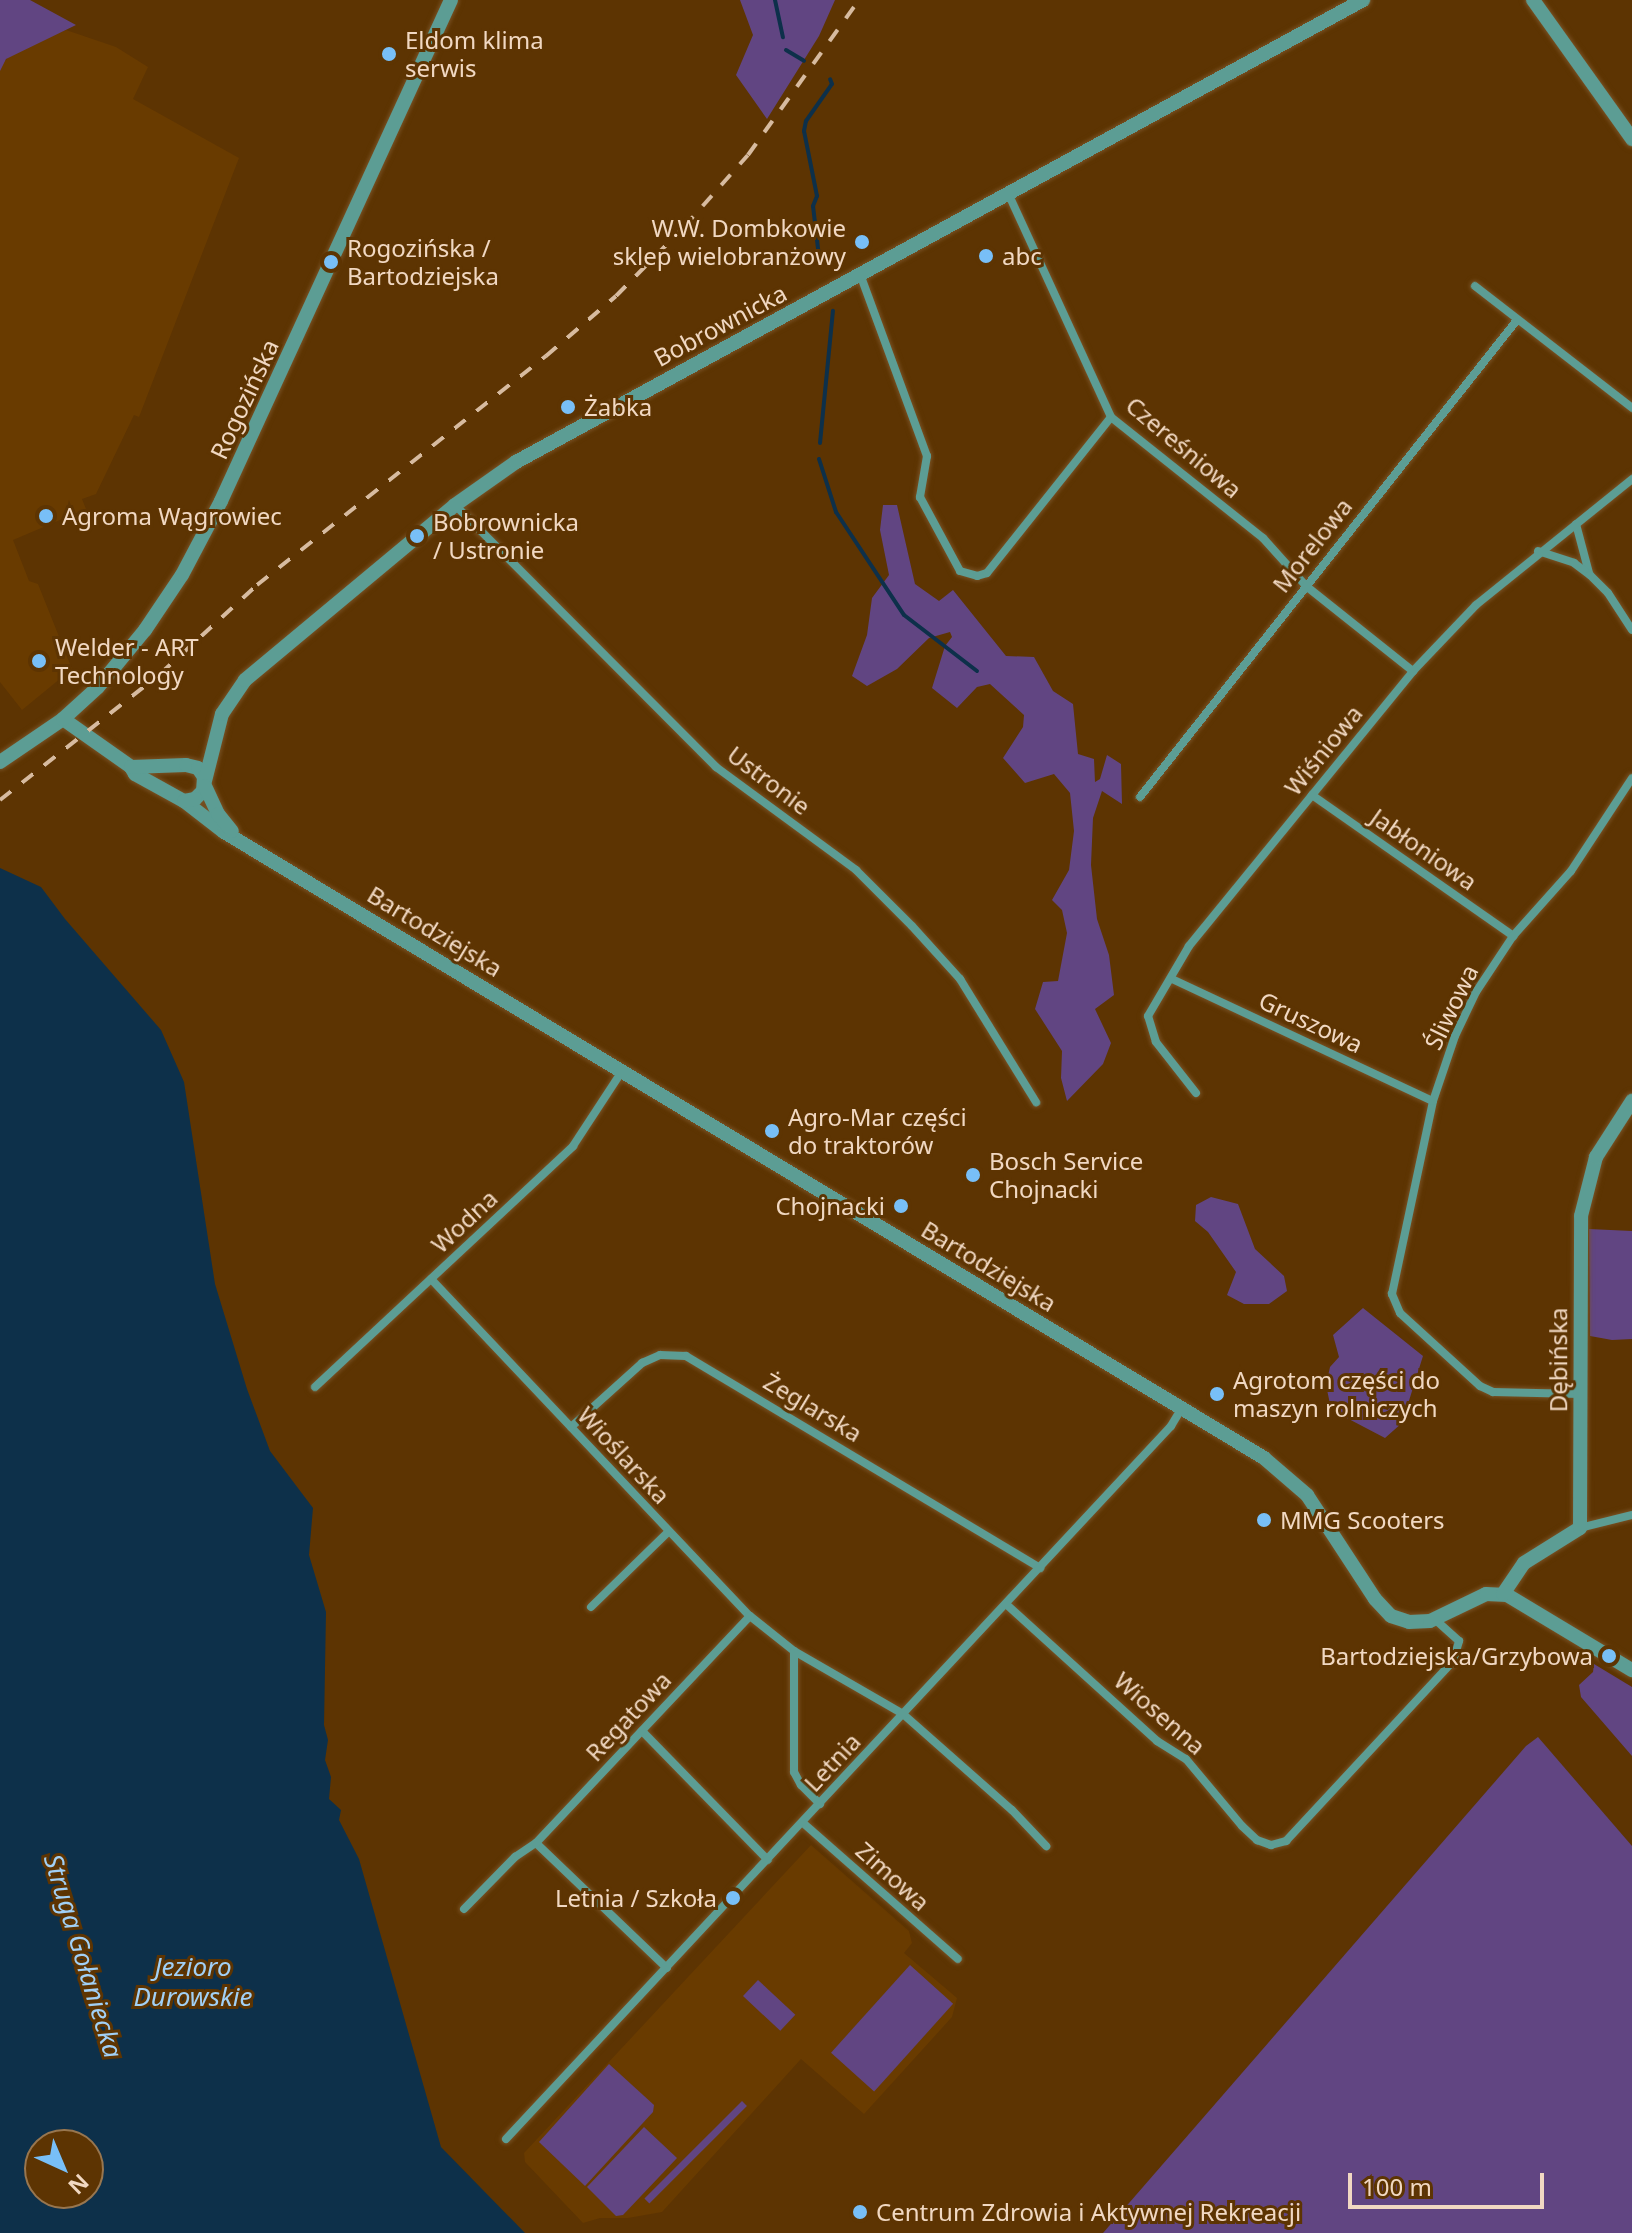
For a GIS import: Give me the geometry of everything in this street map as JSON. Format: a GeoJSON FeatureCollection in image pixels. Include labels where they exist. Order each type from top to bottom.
{"type":"FeatureCollection","features":[{"type":"Feature","properties":{"kind":"street","name":"Rogozińska"},"geometry":{"type":"LineString","coordinates":[[0,762],[63,719],[127,655],[169,597],[195,552],[451,0]]}},
{"type":"Feature","properties":{"kind":"street","name":"Bobrownicka"},"geometry":{"type":"LineString","coordinates":[[205,784],[225,708],[245,680],[455,505],[516,462],[1363,0]]}},
{"type":"Feature","properties":{"kind":"street"},"geometry":{"type":"LineString","coordinates":[[1533,0],[1632,139]]}},
{"type":"Feature","properties":{"kind":"street","name":"Czereśniowa"},"geometry":{"type":"LineString","coordinates":[[1008,193],[1111,417],[1263,538],[1306,586],[1413,671]]}},
{"type":"Feature","properties":{"kind":"street"},"geometry":{"type":"LineString","coordinates":[[860,274],[927,456],[920,497],[960,571],[977,576],[987,573],[1111,417]]}},
{"type":"Feature","properties":{"kind":"street"},"geometry":{"type":"LineString","coordinates":[[1475,286],[1632,408]]}},
{"type":"Feature","properties":{"kind":"street","name":"Morelowa"},"geometry":{"type":"LineString","coordinates":[[1140,797],[1517,320]]}},
{"type":"Feature","properties":{"kind":"street","name":"Wiśniowa"},"geometry":{"type":"LineString","coordinates":[[1196,1093],[1156,1042],[1148,1016],[1189,946],[1413,671],[1476,605],[1538,551],[1632,479]]}},
{"type":"Feature","properties":{"kind":"street","name":"Ustronie"},"geometry":{"type":"LineString","coordinates":[[455,505],[716,767],[856,870],[912,926],[960,979],[1036,1102]]}},
{"type":"Feature","properties":{"kind":"street"},"geometry":{"type":"LineString","coordinates":[[1576,524],[1581,554],[1590,575]]}},
{"type":"Feature","properties":{"kind":"street"},"geometry":{"type":"LineString","coordinates":[[1538,551],[1574,563],[1590,575],[1608,593],[1632,630]]}},
{"type":"Feature","properties":{"kind":"street","name":"Bartodziejska"},"geometry":{"type":"LineString","coordinates":[[63,719],[131,767],[144,780],[178,797],[224,832],[1264,1458],[1300,1487],[1386,1612],[1409,1622],[1436,1620]]}},
{"type":"Feature","properties":{"kind":"street"},"geometry":{"type":"LineString","coordinates":[[131,767],[186,766],[202,773],[205,784],[195,799],[178,797],[171,775],[186,766],[212,751]]}},
{"type":"Feature","properties":{"kind":"street","name":"Śliwowa"},"geometry":{"type":"LineString","coordinates":[[1580,1394],[1493,1392],[1480,1386],[1400,1313],[1392,1294],[1433,1101],[1455,1036],[1476,992],[1513,936],[1571,871],[1632,778]]}},
{"type":"Feature","properties":{"kind":"street","name":"Bartodziejska"},"geometry":{"type":"LineString","coordinates":[[205,784],[223,822],[245,842]]}},
{"type":"Feature","properties":{"kind":"street","name":"Jabłoniowa"},"geometry":{"type":"LineString","coordinates":[[1312,795],[1513,936]]}},
{"type":"Feature","properties":{"kind":"street","name":"Gruszowa"},"geometry":{"type":"LineString","coordinates":[[1172,979],[1433,1101]]}},
{"type":"Feature","properties":{"kind":"street","name":"Wodna"},"geometry":{"type":"LineString","coordinates":[[315,1387],[573,1146],[622,1070]]}},
{"type":"Feature","properties":{"kind":"street","name":"Dębińska"},"geometry":{"type":"LineString","coordinates":[[1580,1528],[1583,1204],[1600,1149],[1632,1101]]}},
{"type":"Feature","properties":{"kind":"street","name":"Wioślarska"},"geometry":{"type":"LineString","coordinates":[[431,1279],[750,1616],[794,1651],[903,1714],[1012,1810],[1046,1846]]}},
{"type":"Feature","properties":{"kind":"street","name":"Żeglarska"},"geometry":{"type":"LineString","coordinates":[[571,1427],[642,1363],[660,1355],[686,1356],[1040,1568]]}},
{"type":"Feature","properties":{"kind":"street","name":"Letnia"},"geometry":{"type":"LineString","coordinates":[[506,2139],[1040,1568],[1171,1426],[1182,1408]]}},
{"type":"Feature","properties":{"kind":"street"},"geometry":{"type":"LineString","coordinates":[[1503,1594],[1524,1563],[1580,1528],[1632,1515]]}},
{"type":"Feature","properties":{"kind":"street"},"geometry":{"type":"LineString","coordinates":[[591,1607],[668,1532]]}},
{"type":"Feature","properties":{"kind":"street"},"geometry":{"type":"LineString","coordinates":[[1436,1620],[1486,1594],[1503,1594],[1525,1604],[1632,1670]]}},
{"type":"Feature","properties":{"kind":"street","name":"Wiosenna"},"geometry":{"type":"LineString","coordinates":[[1006,1604],[1157,1741],[1186,1759],[1257,1840],[1271,1845],[1286,1841],[1453,1661],[1459,1641],[1436,1620]]}},
{"type":"Feature","properties":{"kind":"street","name":"Regatowa"},"geometry":{"type":"LineString","coordinates":[[464,1909],[515,1857],[536,1843],[750,1616]]}},
{"type":"Feature","properties":{"kind":"street"},"geometry":{"type":"LineString","coordinates":[[794,1651],[794,1772],[801,1785],[820,1804]]}},
{"type":"Feature","properties":{"kind":"street"},"geometry":{"type":"LineString","coordinates":[[642,1731],[768,1860]]}},
{"type":"Feature","properties":{"kind":"street","name":"Zimowa"},"geometry":{"type":"LineString","coordinates":[[803,1823],[958,1959]]}},
{"type":"Feature","properties":{"kind":"street"},"geometry":{"type":"LineString","coordinates":[[536,1843],[667,1968]]}},
{"type":"Feature","properties":{"kind":"shaded area"},"geometry":{"type":"Polygon","coordinates":[[[0,0],[30,0],[76,25],[6,59],[0,71],[0,0]]]}},
{"type":"Feature","properties":{"kind":"shaded area"},"geometry":{"type":"Polygon","coordinates":[[[740,0],[835,0],[819,36],[767,119],[736,75],[753,35],[740,0]]]}},
{"type":"Feature","properties":{"kind":"shaded area"},"geometry":{"type":"Polygon","coordinates":[[[66,30],[116,47],[148,67],[133,99],[239,158],[139,417],[134,415],[96,494],[82,499],[86,509],[13,540],[29,581],[38,584],[72,669],[22,710],[0,682],[0,68],[13,50],[66,30]]]}},
{"type":"Feature","properties":{"kind":"shaded area"},"geometry":{"type":"Polygon","coordinates":[[[883,505],[897,505],[915,584],[939,601],[953,590],[1006,656],[1034,657],[1053,691],[1073,704],[1078,754],[1094,759],[1095,782],[1100,779],[1107,755],[1121,764],[1122,804],[1102,791],[1093,818],[1091,865],[1097,919],[1109,955],[1114,995],[1095,1009],[1111,1043],[1103,1064],[1067,1101],[1061,1078],[1062,1051],[1035,1009],[1043,982],[1058,981],[1067,933],[1062,910],[1052,900],[1069,870],[1074,831],[1070,793],[1054,774],[1025,783],[1003,758],[1023,727],[1024,715],[990,684],[977,687],[957,708],[932,688],[945,646],[952,637],[950,632],[929,638],[897,669],[867,686],[852,676],[867,635],[872,598],[889,575],[880,530],[883,505]]]}},
{"type":"Feature","properties":{"kind":"shaded area"},"geometry":{"type":"Polygon","coordinates":[[[1211,1197],[1238,1204],[1255,1249],[1284,1276],[1287,1291],[1269,1304],[1244,1304],[1227,1295],[1236,1272],[1208,1232],[1195,1221],[1196,1205],[1211,1197]]]}},
{"type":"Feature","properties":{"kind":"shaded area"},"geometry":{"type":"Polygon","coordinates":[[[1589,1229],[1632,1231],[1632,1339],[1612,1340],[1590,1336],[1589,1229]]]}},
{"type":"Feature","properties":{"kind":"shaded area"},"geometry":{"type":"Polygon","coordinates":[[[1363,1308],[1423,1356],[1402,1423],[1385,1438],[1343,1416],[1330,1404],[1326,1385],[1330,1367],[1339,1357],[1333,1335],[1363,1308]]]}},
{"type":"Feature","properties":{"kind":"shaded area"},"geometry":{"type":"Polygon","coordinates":[[[1594,1664],[1632,1687],[1632,1756],[1581,1697],[1579,1685],[1593,1672],[1594,1664]]]}},
{"type":"Feature","properties":{"kind":"shaded area"},"geometry":{"type":"Polygon","coordinates":[[[1538,1737],[1632,1846],[1632,2233],[1103,2233],[1526,1746],[1538,1737]]]}},
{"type":"Feature","properties":{"kind":"shaded area"},"geometry":{"type":"Polygon","coordinates":[[[811,1845],[909,1931],[912,1943],[904,1953],[957,1998],[952,2017],[864,2114],[801,2059],[662,2212],[628,2218],[600,2218],[583,2223],[525,2162],[524,2153],[811,1845]]]}},
{"type":"Feature","properties":{"kind":"shaded area"},"geometry":{"type":"Polygon","coordinates":[[[910,1965],[953,2004],[874,2092],[831,2053],[910,1965]]]}},
{"type":"Feature","properties":{"kind":"shaded area"},"geometry":{"type":"Polygon","coordinates":[[[758,1980],[795,2015],[780,2031],[743,1996],[758,1980]]]}},
{"type":"Feature","properties":{"kind":"shaded area"},"geometry":{"type":"Polygon","coordinates":[[[609,2064],[654,2105],[653,2112],[585,2186],[539,2142],[609,2064]]]}},
{"type":"Feature","properties":{"kind":"shaded area"},"geometry":{"type":"Polygon","coordinates":[[[742,2101],[747,2106],[649,2204],[644,2199],[742,2101]]]}},
{"type":"Feature","properties":{"kind":"shaded area"},"geometry":{"type":"Polygon","coordinates":[[[644,2127],[677,2158],[623,2215],[616,2216],[587,2187],[644,2127]]]}},
{"type":"Feature","properties":{"kind":"water","name":"Jezioro Durowskie"},"geometry":{"type":"Polygon","coordinates":[[[0,868],[41,887],[161,1030],[184,1082],[215,1284],[247,1389],[270,1451],[313,1508],[309,1555],[326,1612],[324,1725],[328,1740],[325,1760],[331,1777],[329,1799],[341,1810],[339,1820],[359,1859],[441,2147],[525,2233],[0,2233],[0,868]]]}},
{"type":"Feature","properties":{"kind":"waterway"},"geometry":{"type":"LineString","coordinates":[[775,0],[783,37]]}},
{"type":"Feature","properties":{"kind":"waterway"},"geometry":{"type":"LineString","coordinates":[[786,50],[804,61]]}},
{"type":"Feature","properties":{"kind":"waterway"},"geometry":{"type":"LineString","coordinates":[[819,257],[813,206],[817,196],[804,131],[806,121],[832,84],[830,79]]}},
{"type":"Feature","properties":{"kind":"waterway"},"geometry":{"type":"LineString","coordinates":[[820,443],[833,311]]}},
{"type":"Feature","properties":{"kind":"waterway"},"geometry":{"type":"LineString","coordinates":[[819,459],[836,512],[904,615],[977,671]]}},
{"type":"Feature","properties":{"kind":"railway"},"geometry":{"type":"LineString","coordinates":[[0,800],[160,674],[257,585],[546,356],[616,296],[684,227],[748,155],[859,0]]}},
{"type":"Feature","properties":{"kind":"place","name":"Eldom klima serwis"},"geometry":{"type":"Point","coordinates":[389,54]}},
{"type":"Feature","properties":{"kind":"place","name":"W.W. Dombkowie sklep wielobranżowy"},"geometry":{"type":"Point","coordinates":[862,242]}},
{"type":"Feature","properties":{"kind":"place","name":"abc"},"geometry":{"type":"Point","coordinates":[986,256]}},
{"type":"Feature","properties":{"kind":"place","name":"Rogozińska / Bartodziejska"},"geometry":{"type":"Point","coordinates":[331,262]}},
{"type":"Feature","properties":{"kind":"place","name":"Żabka"},"geometry":{"type":"Point","coordinates":[568,407]}},
{"type":"Feature","properties":{"kind":"place","name":"Agroma Wągrowiec"},"geometry":{"type":"Point","coordinates":[46,516]}},
{"type":"Feature","properties":{"kind":"place","name":"Bobrownicka / Ustronie"},"geometry":{"type":"Point","coordinates":[417,536]}},
{"type":"Feature","properties":{"kind":"place","name":"Welder - ART Technology"},"geometry":{"type":"Point","coordinates":[39,661]}},
{"type":"Feature","properties":{"kind":"place","name":"Agro-Mar części do traktorów"},"geometry":{"type":"Point","coordinates":[772,1131]}},
{"type":"Feature","properties":{"kind":"place","name":"Bosch Service Chojnacki"},"geometry":{"type":"Point","coordinates":[973,1175]}},
{"type":"Feature","properties":{"kind":"place","name":"Chojnacki"},"geometry":{"type":"Point","coordinates":[901,1206]}},
{"type":"Feature","properties":{"kind":"place","name":"Agrotom części do maszyn rolniczych"},"geometry":{"type":"Point","coordinates":[1217,1394]}},
{"type":"Feature","properties":{"kind":"place","name":"MMG Scooters"},"geometry":{"type":"Point","coordinates":[1264,1520]}},
{"type":"Feature","properties":{"kind":"place","name":"Bartodziejska/Grzybowa"},"geometry":{"type":"Point","coordinates":[1609,1656]}},
{"type":"Feature","properties":{"kind":"place","name":"Letnia / Szkoła"},"geometry":{"type":"Point","coordinates":[733,1898]}},
{"type":"Feature","properties":{"kind":"place","name":"Centrum Zdrowia i Aktywnej Rekreacji"},"geometry":{"type":"Point","coordinates":[860,2212]}},
{"type":"Feature","properties":{"kind":"water label","name":"Struga Gołaniecka"},"geometry":{"type":"Point","coordinates":[83,1956]}}]}
